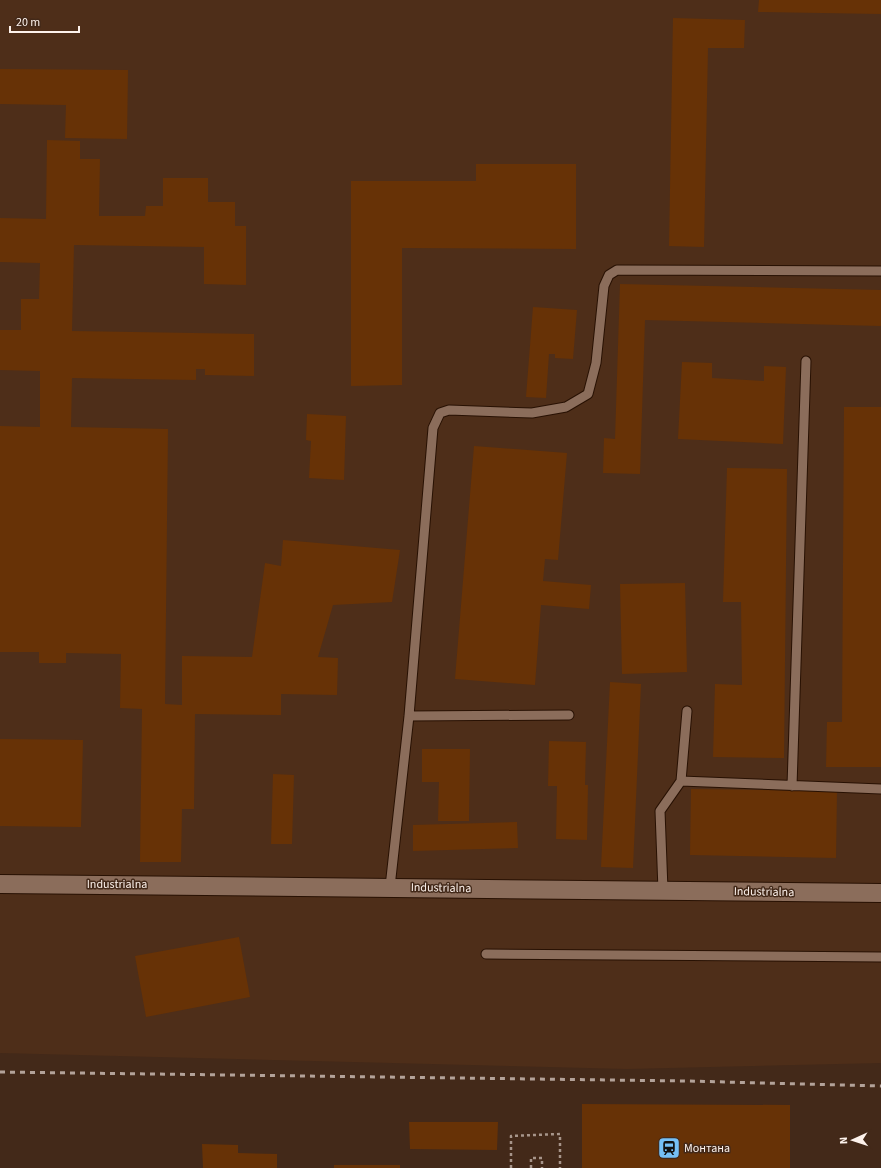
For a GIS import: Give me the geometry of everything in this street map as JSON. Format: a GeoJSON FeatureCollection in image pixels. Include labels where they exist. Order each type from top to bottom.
{"type":"FeatureCollection","features":[{"type":"Feature","properties":{"kind":"street","name":"Industrialna"},"geometry":{"type":"LineString","coordinates":[[0,884],[881,893]]}},
{"type":"Feature","properties":{"kind":"lane"},"geometry":{"type":"LineString","coordinates":[[390,887],[409,716],[432,428],[440,413],[448,410],[532,413],[566,407],[588,394],[596,363],[604,286],[609,275],[617,270],[881,270]]}},
{"type":"Feature","properties":{"kind":"lane"},"geometry":{"type":"LineString","coordinates":[[792,786],[806,361]]}},
{"type":"Feature","properties":{"kind":"lane"},"geometry":{"type":"LineString","coordinates":[[663,890],[660,810],[682,781],[687,710]]}},
{"type":"Feature","properties":{"kind":"lane"},"geometry":{"type":"LineString","coordinates":[[409,716],[568,715]]}},
{"type":"Feature","properties":{"kind":"lane"},"geometry":{"type":"LineString","coordinates":[[682,781],[881,789]]}},
{"type":"Feature","properties":{"kind":"lane"},"geometry":{"type":"LineString","coordinates":[[486,954],[881,957]]}},
{"type":"Feature","properties":{"kind":"path"},"geometry":{"type":"LineString","coordinates":[[512,1168],[511,1136],[560,1134],[560,1168]]}},
{"type":"Feature","properties":{"kind":"path"},"geometry":{"type":"LineString","coordinates":[[531,1168],[531,1158],[542,1158],[542,1168]]}},
{"type":"Feature","properties":{"kind":"shaded area"},"geometry":{"type":"Polygon","coordinates":[[[0,0],[881,0],[881,1063],[627,1069],[0,1053],[0,0]]]}},
{"type":"Feature","properties":{"kind":"building"},"geometry":{"type":"Polygon","coordinates":[[[759,0],[881,0],[881,14],[758,12],[759,0]]]}},
{"type":"Feature","properties":{"kind":"building"},"geometry":{"type":"Polygon","coordinates":[[[673,18],[745,20],[744,48],[708,48],[704,247],[669,246],[673,18]]]}},
{"type":"Feature","properties":{"kind":"building"},"geometry":{"type":"Polygon","coordinates":[[[0,69],[128,70],[127,139],[65,138],[66,105],[0,104],[0,69]]]}},
{"type":"Feature","properties":{"kind":"building"},"geometry":{"type":"Polygon","coordinates":[[[47,140],[80,141],[80,159],[100,159],[99,216],[145,216],[146,206],[163,206],[163,178],[208,178],[208,202],[235,202],[235,226],[246,226],[246,285],[204,284],[204,247],[74,245],[72,331],[254,334],[254,376],[205,375],[205,369],[196,369],[196,380],[72,378],[71,427],[168,429],[165,704],[182,705],[182,656],[252,657],[265,563],[281,566],[283,540],[400,550],[392,602],[333,605],[318,657],[338,658],[337,695],[281,694],[281,715],[195,714],[194,809],[182,809],[181,862],[140,862],[142,709],[120,708],[121,654],[66,653],[66,663],[39,663],[39,652],[0,652],[0,426],[40,427],[40,371],[0,370],[0,330],[21,330],[21,299],[39,299],[40,263],[0,262],[0,218],[46,219],[47,140]]]}},
{"type":"Feature","properties":{"kind":"building"},"geometry":{"type":"Polygon","coordinates":[[[476,164],[576,164],[576,249],[402,248],[402,385],[351,386],[351,181],[476,181],[476,164]]]}},
{"type":"Feature","properties":{"kind":"building"},"geometry":{"type":"Polygon","coordinates":[[[620,284],[881,290],[881,326],[645,320],[640,474],[603,473],[604,438],[615,439],[620,284]]]}},
{"type":"Feature","properties":{"kind":"building"},"geometry":{"type":"Polygon","coordinates":[[[533,307],[577,310],[573,359],[555,358],[555,354],[549,354],[546,398],[526,397],[533,307]]]}},
{"type":"Feature","properties":{"kind":"building"},"geometry":{"type":"Polygon","coordinates":[[[682,362],[712,363],[712,378],[764,381],[764,366],[786,367],[783,444],[678,439],[682,362]]]}},
{"type":"Feature","properties":{"kind":"building"},"geometry":{"type":"Polygon","coordinates":[[[844,407],[881,407],[881,767],[826,767],[827,722],[842,722],[844,407]]]}},
{"type":"Feature","properties":{"kind":"building"},"geometry":{"type":"Polygon","coordinates":[[[307,414],[346,416],[344,480],[309,478],[311,441],[306,440],[307,414]]]}},
{"type":"Feature","properties":{"kind":"building"},"geometry":{"type":"Polygon","coordinates":[[[474,446],[567,453],[558,560],[545,559],[543,581],[591,585],[589,609],[541,605],[535,685],[455,679],[474,446]]]}},
{"type":"Feature","properties":{"kind":"building"},"geometry":{"type":"Polygon","coordinates":[[[727,468],[787,469],[784,758],[713,757],[715,684],[742,685],[741,602],[723,602],[727,468]]]}},
{"type":"Feature","properties":{"kind":"building"},"geometry":{"type":"Polygon","coordinates":[[[685,583],[687,672],[622,674],[620,584],[685,583]]]}},
{"type":"Feature","properties":{"kind":"building"},"geometry":{"type":"Polygon","coordinates":[[[610,682],[641,684],[633,868],[601,867],[610,682]]]}},
{"type":"Feature","properties":{"kind":"building"},"geometry":{"type":"Polygon","coordinates":[[[0,739],[83,740],[81,827],[0,826],[0,739]]]}},
{"type":"Feature","properties":{"kind":"building"},"geometry":{"type":"Polygon","coordinates":[[[549,741],[586,742],[585,785],[588,785],[587,840],[556,839],[557,786],[548,786],[549,741]]]}},
{"type":"Feature","properties":{"kind":"building"},"geometry":{"type":"Polygon","coordinates":[[[422,749],[470,749],[469,821],[438,821],[439,782],[422,782],[422,749]]]}},
{"type":"Feature","properties":{"kind":"building"},"geometry":{"type":"Polygon","coordinates":[[[273,774],[294,775],[292,844],[271,844],[273,774]]]}},
{"type":"Feature","properties":{"kind":"building"},"geometry":{"type":"Polygon","coordinates":[[[691,789],[837,791],[836,858],[690,855],[691,789]]]}},
{"type":"Feature","properties":{"kind":"building"},"geometry":{"type":"Polygon","coordinates":[[[517,822],[518,848],[413,851],[413,825],[517,822]]]}},
{"type":"Feature","properties":{"kind":"building"},"geometry":{"type":"Polygon","coordinates":[[[239,937],[250,997],[146,1017],[135,956],[239,937]]]}},
{"type":"Feature","properties":{"kind":"building"},"geometry":{"type":"Polygon","coordinates":[[[582,1104],[790,1105],[790,1168],[582,1168],[582,1104]]]}},
{"type":"Feature","properties":{"kind":"building"},"geometry":{"type":"Polygon","coordinates":[[[409,1122],[498,1122],[497,1150],[410,1149],[409,1122]]]}},
{"type":"Feature","properties":{"kind":"building"},"geometry":{"type":"Polygon","coordinates":[[[202,1144],[238,1145],[238,1153],[277,1154],[277,1168],[203,1168],[202,1144]]]}},
{"type":"Feature","properties":{"kind":"building"},"geometry":{"type":"Polygon","coordinates":[[[334,1165],[400,1165],[400,1168],[334,1168],[334,1165]]]}},
{"type":"Feature","properties":{"kind":"railway"},"geometry":{"type":"LineString","coordinates":[[0,1072],[686,1081],[881,1086]]}},
{"type":"Feature","properties":{"kind":"place","name":"Монтана"},"geometry":{"type":"Point","coordinates":[669,1148]}}]}
